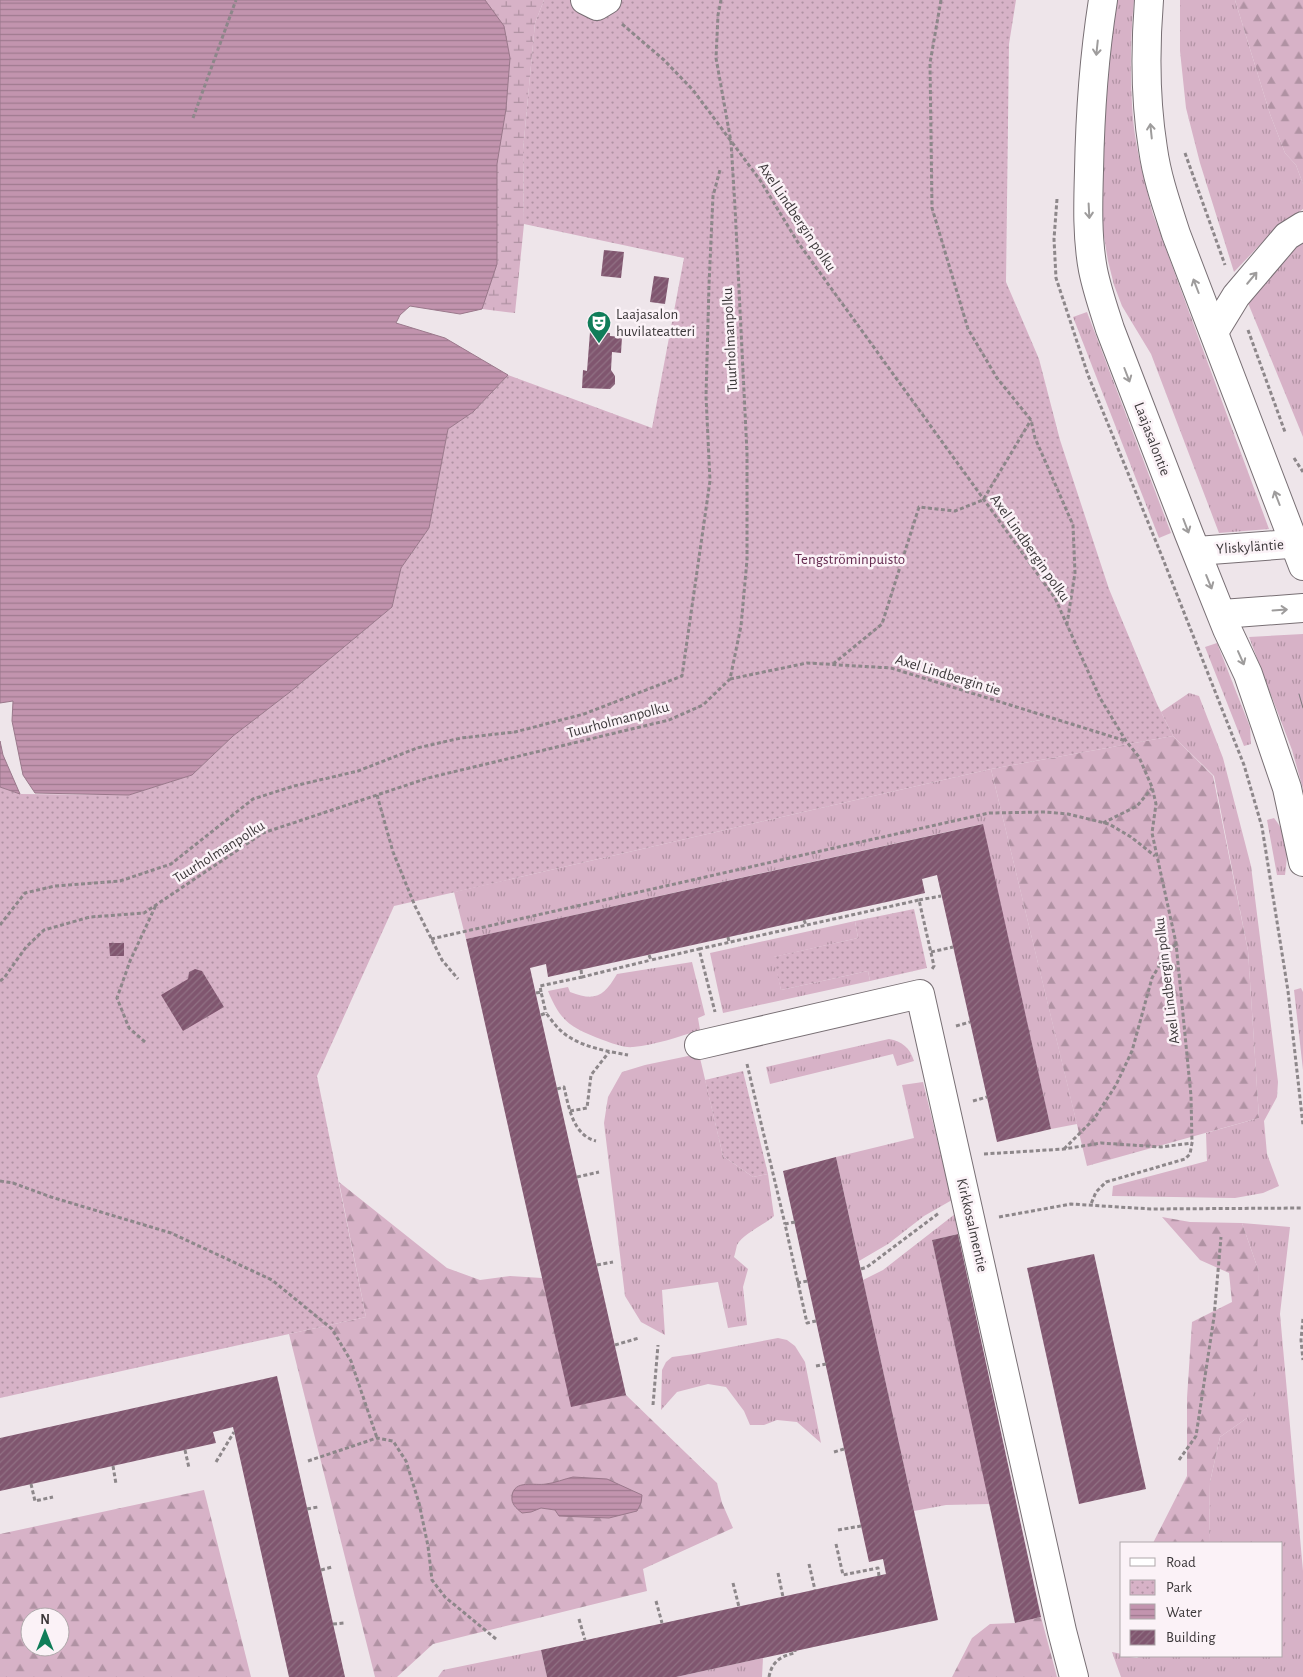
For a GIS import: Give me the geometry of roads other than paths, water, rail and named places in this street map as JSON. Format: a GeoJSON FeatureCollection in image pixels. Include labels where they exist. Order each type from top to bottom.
{"type":"FeatureCollection","features":[{"type":"Feature","properties":{"kind":"main road","name":"Laajasalontie"},"geometry":{"type":"LineString","coordinates":[[1103,0],[1090,121],[1088,201],[1090,245],[1099,296],[1110,329],[1197,551],[1248,674],[1274,748],[1294,817],[1303,862]]}},
{"type":"Feature","properties":{"kind":"main road"},"geometry":{"type":"LineString","coordinates":[[1149,0],[1146,81],[1153,150],[1162,193],[1176,234],[1300,551]]}},
{"type":"Feature","properties":{"kind":"main road"},"geometry":{"type":"LineString","coordinates":[[1214,332],[1236,296],[1287,236],[1303,226]]}},
{"type":"Feature","properties":{"kind":"main road","name":"Yliskyläntie"},"geometry":{"type":"LineString","coordinates":[[1197,551],[1300,551]]}},
{"type":"Feature","properties":{"kind":"main road"},"geometry":{"type":"LineString","coordinates":[[1222,614],[1303,608]]}},
{"type":"Feature","properties":{"kind":"main road","name":"Kirkkosalmentie"},"geometry":{"type":"LineString","coordinates":[[720,1040],[920,994],[1062,1631],[1074,1677]]}},
{"type":"Feature","properties":{"kind":"water"},"geometry":{"type":"Polygon","coordinates":[[[0,0],[485,0],[504,26],[510,58],[506,109],[497,164],[497,264],[482,309],[460,314],[410,306],[400,315],[396,323],[445,338],[508,375],[473,412],[448,429],[429,528],[401,568],[392,607],[290,692],[233,736],[192,775],[129,795],[35,793],[23,775],[12,721],[13,701],[0,703],[0,0]]]}},
{"type":"Feature","properties":{"kind":"water"},"geometry":{"type":"Polygon","coordinates":[[[0,741],[3,755],[20,794],[0,787],[0,741]]]}},
{"type":"Feature","properties":{"kind":"water"},"geometry":{"type":"Polygon","coordinates":[[[573,1477],[607,1479],[642,1495],[641,1503],[637,1511],[609,1518],[559,1516],[555,1510],[541,1508],[522,1513],[513,1504],[512,1496],[514,1491],[521,1485],[549,1483],[573,1477]]]}},
{"type":"Feature","properties":{"kind":"tram line"},"geometry":{"type":"LineString","coordinates":[[1299,694],[1303,708]]}},
{"type":"Feature","properties":{"kind":"place","name":"Laajasalon huvilateatteri"},"geometry":{"type":"Point","coordinates":[599,344]}},
{"type":"Feature","properties":{"kind":"park label","name":"Tengströminpuisto"},"geometry":{"type":"Point","coordinates":[850,559]}}]}
